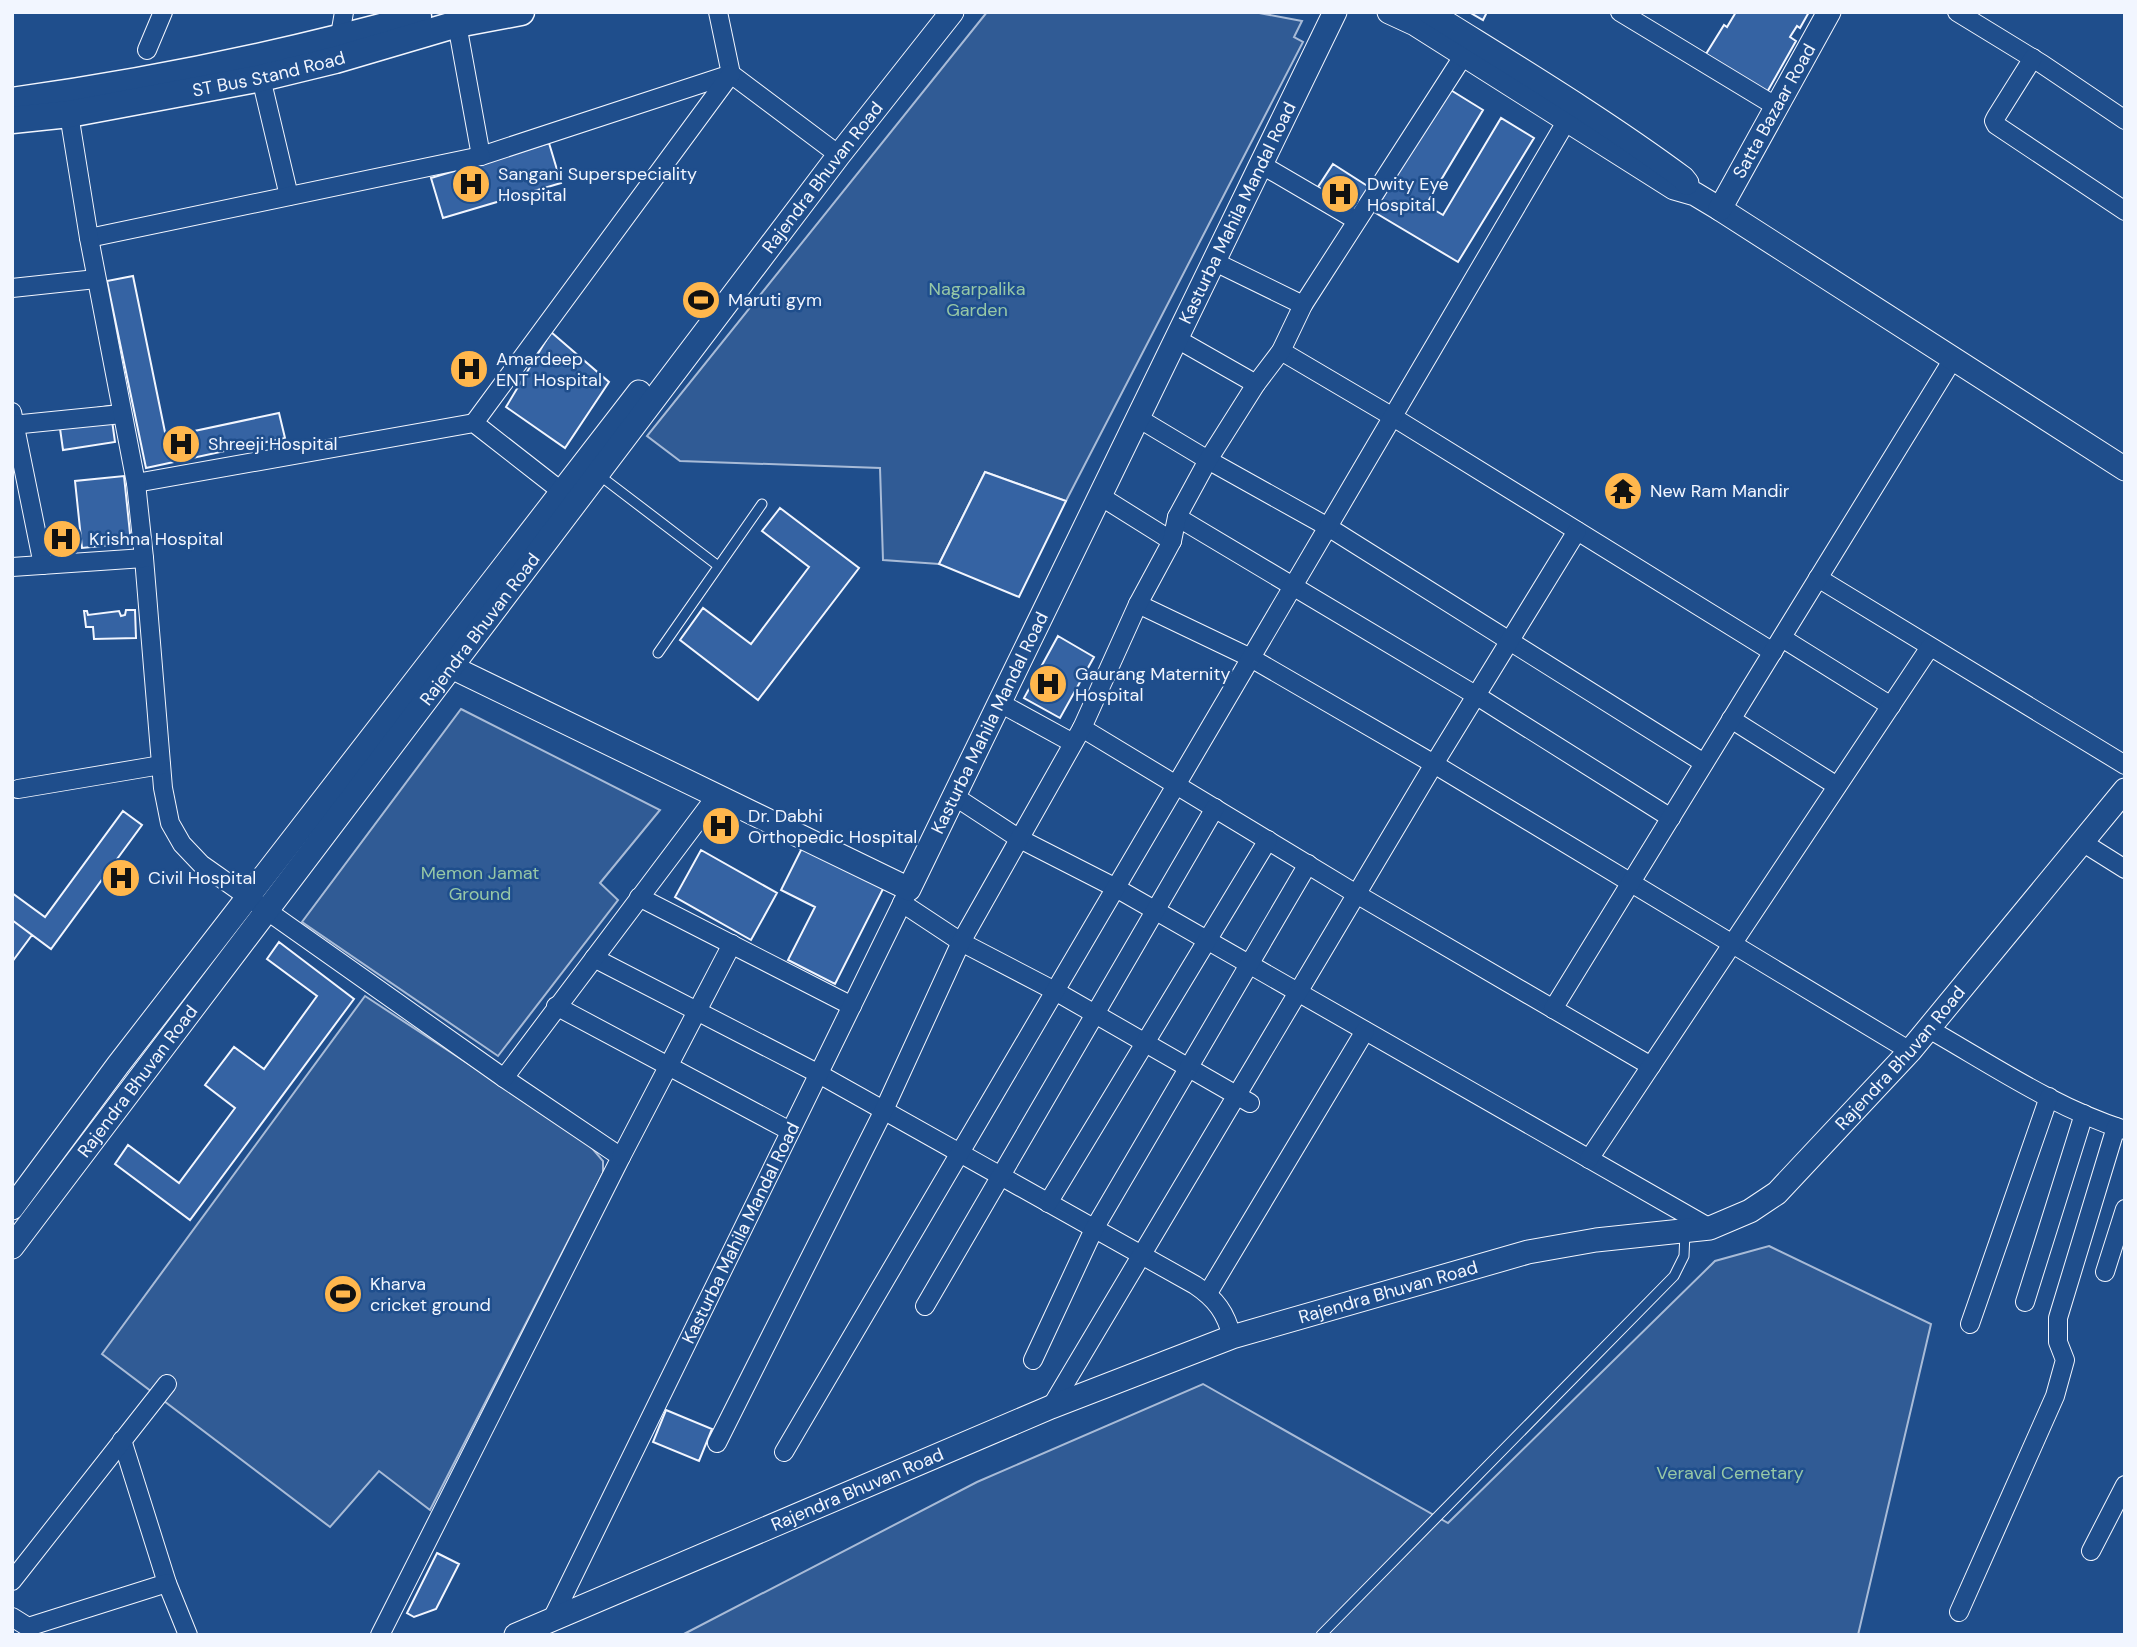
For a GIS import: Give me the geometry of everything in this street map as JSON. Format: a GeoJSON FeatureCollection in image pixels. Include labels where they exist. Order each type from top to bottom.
{"type":"FeatureCollection","features":[{"type":"Feature","properties":{"kind":"main road","name":"ST Bus Stand Road"},"geometry":{"type":"LineString","coordinates":[[12,101],[337,50],[464,17],[521,12]]}},
{"type":"Feature","properties":{"kind":"main road","name":"ST Bus Stand Road"},"geometry":{"type":"LineString","coordinates":[[12,120],[69,114],[261,78],[337,50]]}},
{"type":"Feature","properties":{"kind":"street"},"geometry":{"type":"LineString","coordinates":[[147,50],[163,12]]}},
{"type":"Feature","properties":{"kind":"street"},"geometry":{"type":"LineString","coordinates":[[337,50],[344,12]]}},
{"type":"Feature","properties":{"kind":"street"},"geometry":{"type":"LineString","coordinates":[[718,12],[731,74],[833,151],[932,12]]}},
{"type":"Feature","properties":{"kind":"street","name":"Rajendra Bhuvan Road"},"geometry":{"type":"LineString","coordinates":[[12,1247],[267,912],[442,662],[833,151],[952,12]]}},
{"type":"Feature","properties":{"kind":"street","name":"Kasturba Mahila Mandal Road"},"geometry":{"type":"LineString","coordinates":[[551,1622],[1335,12]]}},
{"type":"Feature","properties":{"kind":"street"},"geometry":{"type":"LineString","coordinates":[[1389,12],[1469,48],[1571,113],[1674,188],[1695,194],[1720,209],[2125,469]]}},
{"type":"Feature","properties":{"kind":"street"},"geometry":{"type":"LineString","coordinates":[[1429,12],[1469,48]]}},
{"type":"Feature","properties":{"kind":"street"},"geometry":{"type":"LineString","coordinates":[[1620,12],[1777,107]]}},
{"type":"Feature","properties":{"kind":"street","name":"Satta Bazaar Road"},"geometry":{"type":"LineString","coordinates":[[1720,209],[1829,12]]}},
{"type":"Feature","properties":{"kind":"street"},"geometry":{"type":"LineString","coordinates":[[1957,12],[2033,58],[2125,120]]}},
{"type":"Feature","properties":{"kind":"street"},"geometry":{"type":"LineString","coordinates":[[464,17],[481,156]]}},
{"type":"Feature","properties":{"kind":"street"},"geometry":{"type":"LineString","coordinates":[[717,1443],[884,1110],[961,942],[1078,735],[1138,604],[1172,541],[1177,517],[1208,460],[1280,351],[1303,305],[1469,48]]}},
{"type":"Feature","properties":{"kind":"street"},"geometry":{"type":"LineString","coordinates":[[2033,58],[1996,117],[1996,125],[2125,211]]}},
{"type":"Feature","properties":{"kind":"street"},"geometry":{"type":"LineString","coordinates":[[89,238],[481,156],[731,74]]}},
{"type":"Feature","properties":{"kind":"street"},"geometry":{"type":"LineString","coordinates":[[136,483],[474,423],[731,74]]}},
{"type":"Feature","properties":{"kind":"street"},"geometry":{"type":"LineString","coordinates":[[261,78],[289,196]]}},
{"type":"Feature","properties":{"kind":"street"},"geometry":{"type":"LineString","coordinates":[[784,1452],[1571,113]]}},
{"type":"Feature","properties":{"kind":"street"},"geometry":{"type":"LineString","coordinates":[[69,114],[96,279],[136,483],[161,765],[170,823],[182,844],[201,864],[504,1078],[621,1157]]}},
{"type":"Feature","properties":{"kind":"street"},"geometry":{"type":"LineString","coordinates":[[1262,165],[1356,220]]}},
{"type":"Feature","properties":{"kind":"street"},"geometry":{"type":"LineString","coordinates":[[1214,262],[1303,305]]}},
{"type":"Feature","properties":{"kind":"street"},"geometry":{"type":"LineString","coordinates":[[12,288],[96,279]]}},
{"type":"Feature","properties":{"kind":"street"},"geometry":{"type":"LineString","coordinates":[[1177,339],[1256,384]]}},
{"type":"Feature","properties":{"kind":"street"},"geometry":{"type":"LineString","coordinates":[[1280,351],[1393,417],[1577,531],[1777,645],[1891,706]]}},
{"type":"Feature","properties":{"kind":"street"},"geometry":{"type":"LineString","coordinates":[[1553,1009],[1953,359]]}},
{"type":"Feature","properties":{"kind":"street"},"geometry":{"type":"LineString","coordinates":[[43,565],[13,421],[122,414]]}},
{"type":"Feature","properties":{"kind":"street"},"geometry":{"type":"LineString","coordinates":[[1139,418],[1328,527],[1704,763]]}},
{"type":"Feature","properties":{"kind":"street"},"geometry":{"type":"LineString","coordinates":[[474,423],[569,497]]}},
{"type":"Feature","properties":{"kind":"street"},"geometry":{"type":"LineString","coordinates":[[1100,496],[1172,541]]}},
{"type":"Feature","properties":{"kind":"street"},"geometry":{"type":"LineString","coordinates":[[1177,517],[1477,696],[1671,818]]}},
{"type":"Feature","properties":{"kind":"street"},"geometry":{"type":"LineString","coordinates":[[1051,1407],[1142,1257],[1243,1100],[1299,993],[1434,764],[1577,531]]}},
{"type":"Feature","properties":{"kind":"street"},"geometry":{"type":"LineString","coordinates":[[12,567],[144,558]]}},
{"type":"Feature","properties":{"kind":"street"},"geometry":{"type":"LineString","coordinates":[[1818,578],[2125,765]]}},
{"type":"Feature","properties":{"kind":"street"},"geometry":{"type":"LineString","coordinates":[[1138,604],[1251,658],[1434,764],[1910,1051]]}},
{"type":"Feature","properties":{"kind":"street"},"geometry":{"type":"LineString","coordinates":[[1589,1159],[1930,647]]}},
{"type":"Feature","properties":{"kind":"street"},"geometry":{"type":"LineString","coordinates":[[12,1208],[247,898],[442,662],[717,795],[906,896],[961,942],[1055,991],[1243,1100]]}},
{"type":"Feature","properties":{"kind":"street"},"geometry":{"type":"LineString","coordinates":[[1000,703],[1078,735],[1177,784],[1358,895],[1651,1066]]}},
{"type":"Feature","properties":{"kind":"street"},"geometry":{"type":"LineString","coordinates":[[1731,719],[1838,786]]}},
{"type":"Feature","properties":{"kind":"street"},"geometry":{"type":"LineString","coordinates":[[18,789],[161,765]]}},
{"type":"Feature","properties":{"kind":"street","name":"Rajendra Bhuvan Road"},"geometry":{"type":"LineString","coordinates":[[516,1635],[1051,1407],[1232,1337],[1528,1252],[1596,1240],[1710,1228],[1750,1210],[1777,1193],[1910,1051],[2125,790]]}},
{"type":"Feature","properties":{"kind":"street"},"geometry":{"type":"LineString","coordinates":[[504,1078],[717,795]]}},
{"type":"Feature","properties":{"kind":"street"},"geometry":{"type":"LineString","coordinates":[[954,796],[1018,838],[1116,888],[1710,1228]]}},
{"type":"Feature","properties":{"kind":"street"},"geometry":{"type":"LineString","coordinates":[[925,1306],[1215,808]]}},
{"type":"Feature","properties":{"kind":"street"},"geometry":{"type":"LineString","coordinates":[[1048,1203],[1268,840]]}},
{"type":"Feature","properties":{"kind":"street"},"geometry":{"type":"LineString","coordinates":[[2082,842],[2125,870]]}},
{"type":"Feature","properties":{"kind":"street"},"geometry":{"type":"LineString","coordinates":[[1033,1360],[1094,1229],[1308,864]]}},
{"type":"Feature","properties":{"kind":"street"},"geometry":{"type":"LineString","coordinates":[[639,897],[852,1006]]}},
{"type":"Feature","properties":{"kind":"street"},"geometry":{"type":"LineString","coordinates":[[380,1635],[621,1157],[732,944]]}},
{"type":"Feature","properties":{"kind":"street"},"geometry":{"type":"LineString","coordinates":[[594,958],[819,1073],[1208,1293],[1223,1312],[1232,1337]]}},
{"type":"Feature","properties":{"kind":"street"},"geometry":{"type":"LineString","coordinates":[[556,1006],[790,1131]]}},
{"type":"Feature","properties":{"kind":"street"},"geometry":{"type":"LineString","coordinates":[[1929,1029],[2049,1097],[2120,1128],[2058,1318],[2057,1342],[2065,1360],[2055,1396],[1959,1612]]}},
{"type":"Feature","properties":{"kind":"street"},"geometry":{"type":"LineString","coordinates":[[1208,1293],[1365,1031]]}},
{"type":"Feature","properties":{"kind":"street"},"geometry":{"type":"LineString","coordinates":[[137,1041],[157,1057]]}},
{"type":"Feature","properties":{"kind":"street"},"geometry":{"type":"LineString","coordinates":[[1970,1324],[2049,1097]]}},
{"type":"Feature","properties":{"kind":"street"},"geometry":{"type":"LineString","coordinates":[[2025,1302],[2084,1114]]}},
{"type":"Feature","properties":{"kind":"street"},"geometry":{"type":"LineString","coordinates":[[2105,1272],[2125,1209]]}},
{"type":"Feature","properties":{"kind":"street"},"geometry":{"type":"LineString","coordinates":[[12,1581],[167,1384]]}},
{"type":"Feature","properties":{"kind":"street"},"geometry":{"type":"LineString","coordinates":[[122,1440],[167,1583],[188,1635]]}},
{"type":"Feature","properties":{"kind":"street"},"geometry":{"type":"LineString","coordinates":[[2091,1551],[2125,1485]]}},
{"type":"Feature","properties":{"kind":"street"},"geometry":{"type":"LineString","coordinates":[[12,1617],[29,1627],[167,1583]]}},
{"type":"Feature","properties":{"kind":"lane"},"geometry":{"type":"LineString","coordinates":[[591,468],[717,565]]}},
{"type":"Feature","properties":{"kind":"lane"},"geometry":{"type":"LineString","coordinates":[[657,653],[762,504]]}},
{"type":"Feature","properties":{"kind":"lane"},"geometry":{"type":"LineString","coordinates":[[1321,1635],[1674,1276],[1684,1255],[1685,1231]]}},
{"type":"Feature","properties":{"kind":"shaded area","name":"Nagarpalika Garden"},"geometry":{"type":"Polygon","coordinates":[[[987,12],[1254,12],[1302,21],[1294,37],[1303,42],[1066,501],[985,472],[939,564],[883,560],[880,468],[680,461],[647,436],[987,12]]]}},
{"type":"Feature","properties":{"kind":"shaded area","name":"Memon Jamat Ground"},"geometry":{"type":"Polygon","coordinates":[[[461,709],[660,810],[600,883],[618,900],[498,1056],[302,922],[461,709]]]}},
{"type":"Feature","properties":{"kind":"shaded area","name":"Kharva cricket ground"},"geometry":{"type":"Polygon","coordinates":[[[365,996],[586,1141],[603,1161],[603,1173],[430,1510],[379,1471],[330,1527],[102,1354],[365,996]]]}},
{"type":"Feature","properties":{"kind":"shaded area","name":"Veraval Cemetary"},"geometry":{"type":"Polygon","coordinates":[[[1769,1246],[1931,1324],[1858,1635],[682,1635],[977,1482],[1203,1384],[1448,1523],[1715,1261],[1769,1246]]]}},
{"type":"Feature","properties":{"kind":"building"},"geometry":{"type":"Polygon","coordinates":[[[1469,12],[1487,12],[1483,20],[1469,12]]]}},
{"type":"Feature","properties":{"kind":"building"},"geometry":{"type":"Polygon","coordinates":[[[1736,12],[1809,12],[1800,28],[1797,26],[1790,37],[1796,41],[1766,94],[1706,54],[1724,25],[1727,27],[1736,12]]]}},
{"type":"Feature","properties":{"kind":"building"},"geometry":{"type":"Polygon","coordinates":[[[1449,89],[1483,110],[1426,205],[1443,215],[1501,118],[1534,138],[1458,262],[1374,212],[1449,89]]]}},
{"type":"Feature","properties":{"kind":"building"},"geometry":{"type":"Polygon","coordinates":[[[549,143],[561,183],[443,218],[431,178],[549,143]]]}},
{"type":"Feature","properties":{"kind":"building"},"geometry":{"type":"Polygon","coordinates":[[[1333,164],[1369,187],[1352,213],[1316,190],[1333,164]]]}},
{"type":"Feature","properties":{"kind":"building"},"geometry":{"type":"Polygon","coordinates":[[[133,276],[166,437],[279,413],[285,438],[146,468],[107,281],[133,276]]]}},
{"type":"Feature","properties":{"kind":"building"},"geometry":{"type":"Polygon","coordinates":[[[551,332],[609,382],[565,448],[506,407],[551,332]]]}},
{"type":"Feature","properties":{"kind":"building"},"geometry":{"type":"Polygon","coordinates":[[[110,406],[115,442],[63,450],[58,414],[110,406]]]}},
{"type":"Feature","properties":{"kind":"building"},"geometry":{"type":"Polygon","coordinates":[[[985,472],[1066,501],[1019,597],[939,564],[985,472]]]}},
{"type":"Feature","properties":{"kind":"building"},"geometry":{"type":"Polygon","coordinates":[[[124,476],[131,543],[82,548],[75,481],[124,476]]]}},
{"type":"Feature","properties":{"kind":"building"},"geometry":{"type":"Polygon","coordinates":[[[780,508],[859,568],[758,700],[680,640],[703,608],[751,644],[809,567],[762,531],[780,508]]]}},
{"type":"Feature","properties":{"kind":"building"},"geometry":{"type":"Polygon","coordinates":[[[72,526],[75,548],[55,551],[52,529],[72,526]]]}},
{"type":"Feature","properties":{"kind":"building"},"geometry":{"type":"Polygon","coordinates":[[[126,610],[135,610],[136,638],[94,639],[93,627],[86,627],[84,611],[87,611],[88,615],[119,611],[121,616],[125,615],[126,610]]]}},
{"type":"Feature","properties":{"kind":"building"},"geometry":{"type":"Polygon","coordinates":[[[1058,636],[1094,657],[1060,718],[1024,698],[1058,636]]]}},
{"type":"Feature","properties":{"kind":"building"},"geometry":{"type":"Polygon","coordinates":[[[123,811],[142,825],[51,949],[12,920],[12,893],[45,917],[123,811]]]}},
{"type":"Feature","properties":{"kind":"building"},"geometry":{"type":"Polygon","coordinates":[[[804,844],[885,885],[835,984],[788,960],[815,907],[781,890],[804,844]]]}},
{"type":"Feature","properties":{"kind":"building"},"geometry":{"type":"Polygon","coordinates":[[[701,850],[777,893],[751,940],[675,897],[701,850]]]}},
{"type":"Feature","properties":{"kind":"building"},"geometry":{"type":"Polygon","coordinates":[[[12,920],[32,935],[12,962],[12,920]]]}},
{"type":"Feature","properties":{"kind":"building"},"geometry":{"type":"Polygon","coordinates":[[[279,942],[354,999],[190,1220],[115,1164],[128,1145],[179,1183],[235,1108],[205,1085],[234,1047],[264,1069],[317,996],[267,959],[279,942]]]}},
{"type":"Feature","properties":{"kind":"building"},"geometry":{"type":"Polygon","coordinates":[[[666,1410],[712,1429],[699,1461],[653,1442],[666,1410]]]}},
{"type":"Feature","properties":{"kind":"building"},"geometry":{"type":"Polygon","coordinates":[[[437,1553],[459,1564],[436,1609],[414,1617],[407,1613],[437,1553]]]}},
{"type":"Feature","properties":{"kind":"place","name":"Sangani Superspeciality Hospital"},"geometry":{"type":"Point","coordinates":[471,184]}},
{"type":"Feature","properties":{"kind":"place","name":"Dwity Eye Hospital"},"geometry":{"type":"Point","coordinates":[1340,194]}},
{"type":"Feature","properties":{"kind":"place","name":"Maruti gym"},"geometry":{"type":"Point","coordinates":[701,300]}},
{"type":"Feature","properties":{"kind":"place","name":"Amardeep ENT Hospital"},"geometry":{"type":"Point","coordinates":[469,369]}},
{"type":"Feature","properties":{"kind":"place","name":"Shreeji Hospital"},"geometry":{"type":"Point","coordinates":[181,444]}},
{"type":"Feature","properties":{"kind":"place","name":"New Ram Mandir"},"geometry":{"type":"Point","coordinates":[1623,491]}},
{"type":"Feature","properties":{"kind":"place","name":"Krishna Hospital"},"geometry":{"type":"Point","coordinates":[62,539]}},
{"type":"Feature","properties":{"kind":"place","name":"Gaurang Maternity Hospital"},"geometry":{"type":"Point","coordinates":[1048,684]}},
{"type":"Feature","properties":{"kind":"place","name":"Dr. Dabhi Orthopedic Hospital"},"geometry":{"type":"Point","coordinates":[721,826]}},
{"type":"Feature","properties":{"kind":"place","name":"Civil Hospital"},"geometry":{"type":"Point","coordinates":[121,878]}},
{"type":"Feature","properties":{"kind":"place","name":"Kharva cricket ground"},"geometry":{"type":"Point","coordinates":[343,1294]}}]}
